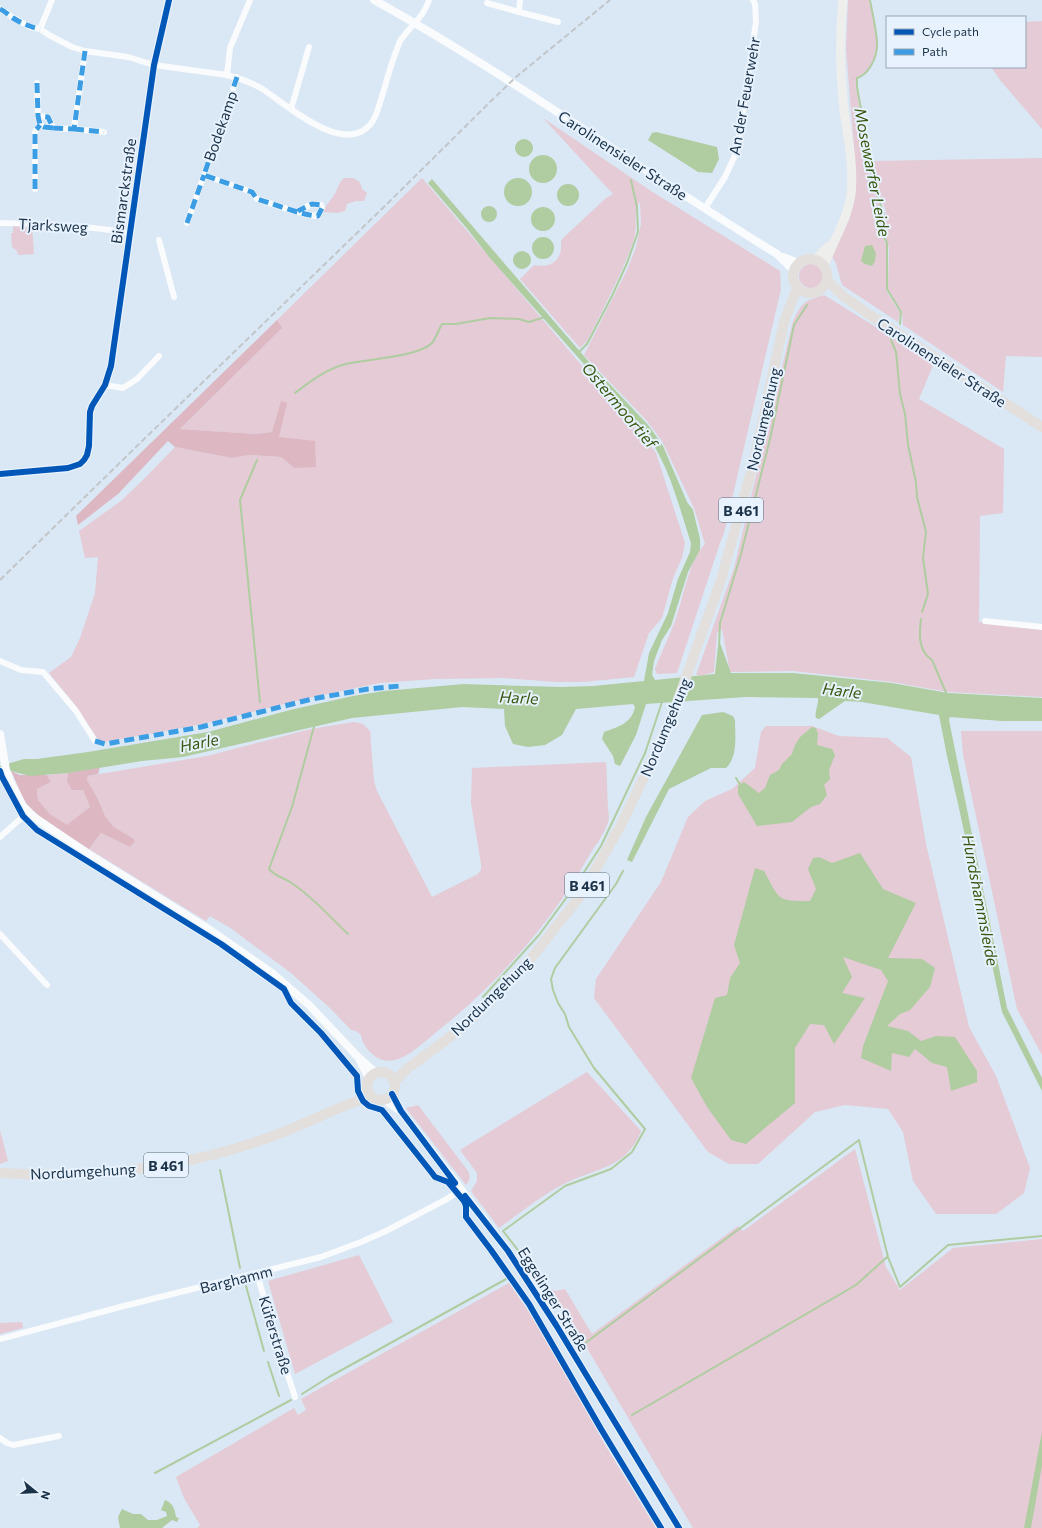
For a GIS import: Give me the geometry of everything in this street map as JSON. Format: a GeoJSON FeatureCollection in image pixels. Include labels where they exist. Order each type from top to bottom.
{"type":"FeatureCollection","features":[{"type":"Feature","properties":{"kind":"main road"},"geometry":{"type":"LineString","coordinates":[[824,266],[814,260],[804,260],[797,267],[793,280],[801,290],[813,293],[824,285],[824,266],[834,241],[846,218],[849,207],[851,186],[850,162],[841,66],[843,0]]}},
{"type":"Feature","properties":{"kind":"main road"},"geometry":{"type":"LineString","coordinates":[[814,260],[834,241]]}},
{"type":"Feature","properties":{"kind":"main road","name":"Carolinensieler Straße"},"geometry":{"type":"LineString","coordinates":[[824,285],[1042,427]]}},
{"type":"Feature","properties":{"kind":"main road","name":"Nordumgehung"},"geometry":{"type":"LineString","coordinates":[[392,1078],[408,1068],[455,1032],[500,992],[528,962],[562,920],[588,883],[621,825],[675,708],[721,580],[755,457],[784,322],[801,290]]}},
{"type":"Feature","properties":{"kind":"main road"},"geometry":{"type":"LineString","coordinates":[[385,1072],[392,1078],[395,1086],[388,1097],[380,1100],[369,1093],[372,1076],[385,1072]]}},
{"type":"Feature","properties":{"kind":"main road","name":"Nordumgehung"},"geometry":{"type":"LineString","coordinates":[[0,1173],[64,1175],[113,1172],[197,1159],[267,1139],[324,1115],[369,1093]]}},
{"type":"Feature","properties":{"kind":"street"},"geometry":{"type":"LineString","coordinates":[[40,29],[52,0]]}},
{"type":"Feature","properties":{"kind":"street","name":"Bismarckstraße"},"geometry":{"type":"LineString","coordinates":[[0,474],[68,468],[76,466],[84,460],[87,455],[90,446],[90,412],[105,385],[111,366],[154,65],[169,0]]}},
{"type":"Feature","properties":{"kind":"street"},"geometry":{"type":"LineString","coordinates":[[227,75],[230,48],[250,0]]}},
{"type":"Feature","properties":{"kind":"street","name":"Carolinensieler Straße"},"geometry":{"type":"LineString","coordinates":[[374,0],[466,54],[797,267]]}},
{"type":"Feature","properties":{"kind":"street"},"geometry":{"type":"LineString","coordinates":[[0,9],[30,27],[40,29],[67,45],[85,51],[128,57],[154,65],[237,77],[258,87],[310,122],[336,134],[347,135],[354,134],[362,130],[373,120],[400,41],[406,32],[424,14],[429,0]]}},
{"type":"Feature","properties":{"kind":"street"},"geometry":{"type":"LineString","coordinates":[[519,12],[520,0]]}},
{"type":"Feature","properties":{"kind":"street","name":"An der Feuerwehr"},"geometry":{"type":"LineString","coordinates":[[705,208],[725,177],[737,151],[756,22],[755,4],[753,0]]}},
{"type":"Feature","properties":{"kind":"street"},"geometry":{"type":"LineString","coordinates":[[487,4],[558,22]]}},
{"type":"Feature","properties":{"kind":"street"},"geometry":{"type":"LineString","coordinates":[[291,109],[309,47]]}},
{"type":"Feature","properties":{"kind":"street"},"geometry":{"type":"LineString","coordinates":[[74,129],[85,51]]}},
{"type":"Feature","properties":{"kind":"street","name":"Bodekamp"},"geometry":{"type":"LineString","coordinates":[[187,223],[237,77]]}},
{"type":"Feature","properties":{"kind":"street"},"geometry":{"type":"LineString","coordinates":[[37,83],[38,116],[40,125]]}},
{"type":"Feature","properties":{"kind":"street"},"geometry":{"type":"LineString","coordinates":[[38,116],[48,117],[53,128]]}},
{"type":"Feature","properties":{"kind":"street"},"geometry":{"type":"LineString","coordinates":[[40,125],[53,128],[104,132]]}},
{"type":"Feature","properties":{"kind":"street"},"geometry":{"type":"LineString","coordinates":[[35,189],[35,133],[40,125]]}},
{"type":"Feature","properties":{"kind":"street","name":"Bodekamp"},"geometry":{"type":"LineString","coordinates":[[204,176],[252,192],[256,199],[298,211]]}},
{"type":"Feature","properties":{"kind":"street","name":"Tjarksweg"},"geometry":{"type":"LineString","coordinates":[[0,223],[67,225],[102,228],[130,233]]}},
{"type":"Feature","properties":{"kind":"street"},"geometry":{"type":"LineString","coordinates":[[159,240],[174,297]]}},
{"type":"Feature","properties":{"kind":"street"},"geometry":{"type":"LineString","coordinates":[[105,385],[123,388],[137,378],[159,356]]}},
{"type":"Feature","properties":{"kind":"street"},"geometry":{"type":"LineString","coordinates":[[985,621],[1042,627]]}},
{"type":"Feature","properties":{"kind":"street"},"geometry":{"type":"LineString","coordinates":[[0,661],[21,670],[43,672],[76,711],[95,741]]}},
{"type":"Feature","properties":{"kind":"street"},"geometry":{"type":"LineString","coordinates":[[0,734],[8,776],[14,791],[28,812],[61,837],[210,930],[272,973],[309,1005],[359,1058],[372,1076]]}},
{"type":"Feature","properties":{"kind":"street"},"geometry":{"type":"LineString","coordinates":[[0,837],[28,812]]}},
{"type":"Feature","properties":{"kind":"street"},"geometry":{"type":"LineString","coordinates":[[0,934],[47,984]]}},
{"type":"Feature","properties":{"kind":"street","name":"Eggelinger Straße"},"geometry":{"type":"LineString","coordinates":[[388,1097],[401,1111],[508,1251],[552,1318],[679,1528]]}},
{"type":"Feature","properties":{"kind":"street","name":"Barghamm"},"geometry":{"type":"LineString","coordinates":[[0,1339],[113,1309],[305,1262],[361,1242],[440,1202],[460,1190]]}},
{"type":"Feature","properties":{"kind":"street","name":"Küferstraße"},"geometry":{"type":"LineString","coordinates":[[257,1274],[295,1397]]}},
{"type":"Feature","properties":{"kind":"street"},"geometry":{"type":"LineString","coordinates":[[0,1438],[13,1445],[59,1436]]}},
{"type":"Feature","properties":{"kind":"shaded area"},"geometry":{"type":"Polygon","coordinates":[[[848,0],[869,0],[876,36],[877,47],[875,56],[868,69],[857,77],[856,87],[872,186],[883,213],[883,220],[879,229],[886,244],[886,290],[900,313],[898,322],[842,285],[836,263],[831,255],[850,217],[855,194],[855,161],[846,49],[848,0]]]}},
{"type":"Feature","properties":{"kind":"shaded area"},"geometry":{"type":"Polygon","coordinates":[[[1042,21],[1042,129],[1000,80],[992,68],[1026,68],[1026,22],[1042,21]]]}},
{"type":"Feature","properties":{"kind":"shaded area"},"geometry":{"type":"Polygon","coordinates":[[[543,118],[651,191],[780,271],[781,289],[724,533],[677,673],[657,674],[655,669],[675,621],[694,560],[705,544],[694,508],[662,441],[647,421],[584,355],[628,268],[636,247],[641,224],[640,202],[636,214],[634,240],[629,253],[587,341],[580,348],[520,279],[534,265],[547,265],[555,261],[560,252],[561,240],[606,198],[613,194],[543,118]]]}},
{"type":"Feature","properties":{"kind":"shaded area"},"geometry":{"type":"Polygon","coordinates":[[[1042,158],[1042,357],[1006,356],[1003,392],[903,325],[902,312],[888,289],[889,248],[882,229],[886,211],[879,193],[872,161],[1042,158]]]}},
{"type":"Feature","properties":{"kind":"shaded area"},"geometry":{"type":"Polygon","coordinates":[[[344,178],[353,178],[360,182],[362,189],[367,193],[364,201],[356,201],[347,204],[345,211],[337,213],[323,212],[336,193],[340,182],[344,178]]]}},
{"type":"Feature","properties":{"kind":"shaded area"},"geometry":{"type":"Polygon","coordinates":[[[422,178],[606,394],[641,432],[656,453],[685,543],[682,558],[673,578],[662,618],[649,633],[634,677],[583,682],[554,682],[504,678],[435,679],[379,683],[313,697],[198,725],[104,742],[98,740],[75,705],[49,673],[71,657],[80,638],[95,593],[98,557],[85,558],[79,531],[121,501],[175,447],[232,458],[249,455],[281,457],[294,468],[279,437],[286,403],[281,402],[272,432],[257,434],[180,429],[281,329],[277,320],[422,178]]]}},
{"type":"Feature","properties":{"kind":"shaded area"},"geometry":{"type":"Polygon","coordinates":[[[13,226],[32,227],[34,254],[18,255],[17,251],[12,247],[11,233],[13,233],[13,226]]]}},
{"type":"Feature","properties":{"kind":"shaded area"},"geometry":{"type":"Polygon","coordinates":[[[811,264],[820,267],[823,276],[820,285],[811,288],[802,285],[799,276],[802,267],[811,264]]]}},
{"type":"Feature","properties":{"kind":"shaded area"},"geometry":{"type":"Polygon","coordinates":[[[824,295],[934,363],[919,399],[1004,449],[1003,513],[980,516],[979,622],[1042,628],[1042,697],[948,692],[892,682],[793,671],[730,672],[722,629],[717,633],[714,672],[704,675],[696,675],[734,568],[793,321],[804,303],[824,295]]]}},
{"type":"Feature","properties":{"kind":"shaded area"},"geometry":{"type":"Polygon","coordinates":[[[277,320],[282,328],[180,429],[257,434],[272,432],[281,401],[287,403],[279,437],[315,441],[316,467],[294,468],[281,457],[249,455],[232,458],[175,447],[168,441],[118,494],[78,525],[76,516],[277,320]]]}},
{"type":"Feature","properties":{"kind":"shaded area"},"geometry":{"type":"Polygon","coordinates":[[[354,722],[363,724],[370,731],[374,781],[377,791],[432,897],[478,874],[481,870],[471,803],[472,768],[606,762],[609,817],[607,826],[575,880],[558,905],[521,952],[479,995],[414,1050],[399,1059],[391,1061],[384,1060],[373,1055],[364,1045],[361,1035],[356,1031],[351,1030],[332,1010],[291,973],[232,929],[210,916],[206,921],[89,849],[101,833],[130,847],[135,842],[134,839],[114,827],[105,816],[97,797],[87,780],[88,776],[207,756],[311,729],[354,722]]]}},
{"type":"Feature","properties":{"kind":"shaded area"},"geometry":{"type":"Polygon","coordinates":[[[766,726],[812,726],[839,736],[887,738],[911,757],[926,844],[969,1027],[996,1076],[1030,1168],[1024,1193],[996,1214],[936,1214],[913,1181],[903,1132],[888,1109],[845,1105],[815,1112],[758,1164],[729,1164],[708,1152],[594,998],[596,979],[661,882],[688,817],[705,801],[732,789],[755,768],[761,732],[766,726]]]}},
{"type":"Feature","properties":{"kind":"shaded area"},"geometry":{"type":"Polygon","coordinates":[[[961,731],[1042,731],[1042,1055],[1017,1009],[963,755],[961,731]]]}},
{"type":"Feature","properties":{"kind":"shaded area"},"geometry":{"type":"Polygon","coordinates":[[[100,767],[98,774],[88,776],[87,780],[97,797],[105,816],[114,827],[134,839],[135,842],[130,847],[101,833],[89,849],[46,822],[26,804],[11,771],[20,775],[47,775],[51,782],[37,789],[38,800],[50,814],[67,825],[90,807],[83,790],[72,790],[67,781],[68,773],[100,767]]]}},
{"type":"Feature","properties":{"kind":"shaded area"},"geometry":{"type":"Polygon","coordinates":[[[68,773],[67,781],[83,790],[90,807],[67,826],[50,814],[38,800],[37,789],[51,782],[47,775],[68,773]]]}},
{"type":"Feature","properties":{"kind":"shaded area"},"geometry":{"type":"Polygon","coordinates":[[[587,1072],[641,1131],[635,1143],[628,1153],[619,1160],[558,1187],[540,1198],[499,1228],[471,1191],[477,1181],[477,1173],[460,1150],[587,1072]]]}},
{"type":"Feature","properties":{"kind":"shaded area"},"geometry":{"type":"Polygon","coordinates":[[[418,1105],[468,1171],[470,1178],[466,1185],[406,1108],[418,1105]]]}},
{"type":"Feature","properties":{"kind":"shaded area"},"geometry":{"type":"Polygon","coordinates":[[[0,1130],[8,1161],[0,1164],[0,1130]]]}},
{"type":"Feature","properties":{"kind":"shaded area"},"geometry":{"type":"Polygon","coordinates":[[[855,1149],[886,1267],[900,1290],[953,1248],[1042,1239],[1042,1528],[693,1528],[587,1348],[548,1288],[556,1291],[565,1289],[592,1334],[738,1226],[743,1231],[855,1149]]]}},
{"type":"Feature","properties":{"kind":"shaded area"},"geometry":{"type":"Polygon","coordinates":[[[359,1255],[393,1322],[295,1374],[268,1281],[359,1255]]]}},
{"type":"Feature","properties":{"kind":"shaded area"},"geometry":{"type":"Polygon","coordinates":[[[509,1283],[531,1315],[567,1375],[605,1445],[656,1528],[197,1528],[200,1525],[184,1498],[176,1477],[294,1408],[298,1415],[306,1410],[301,1399],[509,1283]]]}},
{"type":"Feature","properties":{"kind":"shaded area"},"geometry":{"type":"Polygon","coordinates":[[[22,1322],[23,1328],[0,1334],[0,1323],[22,1322]]]}},
{"type":"Feature","properties":{"kind":"water"},"geometry":{"type":"Polygon","coordinates":[[[656,132],[717,147],[719,159],[712,173],[698,172],[648,140],[652,133],[656,132]]]}},
{"type":"Feature","properties":{"kind":"water"},"geometry":{"type":"Polygon","coordinates":[[[520,139],[528,139],[533,144],[531,155],[528,157],[520,157],[515,152],[515,144],[520,139]]]}},
{"type":"Feature","properties":{"kind":"water"},"geometry":{"type":"Polygon","coordinates":[[[543,155],[553,159],[557,169],[553,179],[543,183],[533,179],[529,169],[533,159],[543,155]]]}},
{"type":"Feature","properties":{"kind":"water"},"geometry":{"type":"Polygon","coordinates":[[[518,178],[528,182],[532,192],[528,202],[518,206],[508,202],[504,192],[508,182],[518,178]]]}},
{"type":"Feature","properties":{"kind":"water"},"geometry":{"type":"Polygon","coordinates":[[[432,179],[589,362],[649,426],[663,446],[687,502],[693,510],[700,539],[700,550],[688,572],[671,626],[662,640],[654,661],[652,675],[655,680],[715,674],[718,646],[720,643],[731,673],[793,673],[892,683],[948,693],[1042,698],[1042,721],[1002,721],[950,717],[949,720],[1007,1008],[1042,1078],[1042,1091],[1002,1012],[939,715],[862,702],[845,701],[819,719],[816,718],[818,698],[745,697],[646,704],[636,735],[620,766],[615,764],[613,756],[602,739],[604,732],[628,721],[635,707],[633,704],[576,709],[562,735],[545,745],[528,747],[513,744],[505,726],[504,709],[462,707],[352,718],[183,757],[142,761],[68,773],[30,776],[11,771],[0,773],[0,766],[24,759],[37,759],[88,752],[208,732],[290,710],[353,696],[384,691],[464,684],[560,687],[593,686],[644,681],[649,653],[668,613],[678,579],[690,552],[691,543],[667,472],[646,434],[489,257],[428,183],[432,179]]]}},
{"type":"Feature","properties":{"kind":"water"},"geometry":{"type":"Polygon","coordinates":[[[564,184],[572,184],[579,191],[579,199],[572,206],[564,206],[557,199],[557,191],[564,184]]]}},
{"type":"Feature","properties":{"kind":"water"},"geometry":{"type":"Polygon","coordinates":[[[489,206],[496,211],[497,214],[492,221],[489,222],[482,217],[481,214],[486,207],[489,206]]]}},
{"type":"Feature","properties":{"kind":"water"},"geometry":{"type":"Polygon","coordinates":[[[543,207],[548,208],[554,214],[554,224],[548,230],[543,231],[538,230],[532,224],[531,219],[532,214],[538,208],[543,207]]]}},
{"type":"Feature","properties":{"kind":"water"},"geometry":{"type":"Polygon","coordinates":[[[543,237],[551,240],[554,248],[551,256],[543,259],[535,256],[532,248],[535,240],[543,237]]]}},
{"type":"Feature","properties":{"kind":"water"},"geometry":{"type":"Polygon","coordinates":[[[872,245],[876,253],[875,261],[872,266],[861,261],[865,246],[872,245]]]}},
{"type":"Feature","properties":{"kind":"water"},"geometry":{"type":"Polygon","coordinates":[[[522,251],[526,252],[530,256],[530,264],[526,268],[522,269],[518,268],[514,264],[513,260],[514,256],[518,252],[522,251]]]}},
{"type":"Feature","properties":{"kind":"water"},"geometry":{"type":"Polygon","coordinates":[[[723,712],[733,716],[735,720],[735,746],[730,763],[726,768],[711,768],[669,789],[632,862],[627,860],[646,817],[702,715],[723,712]]]}},
{"type":"Feature","properties":{"kind":"water"},"geometry":{"type":"Polygon","coordinates":[[[812,727],[816,728],[818,734],[817,745],[832,749],[835,755],[829,770],[830,779],[824,785],[827,795],[820,804],[811,807],[792,822],[757,826],[738,794],[738,786],[744,782],[759,793],[765,788],[770,775],[779,770],[782,764],[792,754],[800,737],[812,727]]]}},
{"type":"Feature","properties":{"kind":"water"},"geometry":{"type":"Polygon","coordinates":[[[860,853],[883,889],[916,903],[888,958],[922,959],[935,968],[930,987],[910,1010],[900,1014],[887,1026],[908,1031],[921,1041],[936,1036],[955,1037],[977,1071],[977,1082],[951,1091],[947,1067],[932,1063],[915,1049],[909,1057],[892,1053],[891,1071],[861,1058],[863,1046],[888,981],[881,970],[843,957],[852,977],[842,993],[865,998],[834,1044],[824,1025],[810,1024],[795,1048],[795,1103],[746,1144],[731,1140],[707,1107],[691,1078],[715,998],[727,995],[730,978],[740,963],[734,945],[755,868],[764,871],[773,888],[780,897],[791,900],[810,901],[816,889],[808,869],[813,858],[819,857],[832,863],[860,853]]]}},
{"type":"Feature","properties":{"kind":"water"},"geometry":{"type":"Polygon","coordinates":[[[1042,1432],[1042,1465],[1031,1528],[1024,1528],[1042,1432]]]}},
{"type":"Feature","properties":{"kind":"water"},"geometry":{"type":"Polygon","coordinates":[[[165,1500],[170,1503],[176,1517],[179,1518],[177,1522],[172,1520],[162,1528],[120,1528],[118,1517],[122,1509],[133,1514],[141,1514],[148,1520],[157,1520],[167,1516],[166,1512],[161,1510],[165,1500]]]}},
{"type":"Feature","properties":{"kind":"waterway","name":"Mosewarfer Leide"},"geometry":{"type":"LineString","coordinates":[[870,0],[877,37],[877,47],[871,66],[865,73],[857,78],[857,87],[873,185],[884,217],[880,229],[887,243],[887,289],[901,312],[900,324]]}},
{"type":"Feature","properties":{"kind":"waterway"},"geometry":{"type":"LineString","coordinates":[[579,352],[587,344],[612,296],[627,263],[638,232],[637,207],[631,180]]}},
{"type":"Feature","properties":{"kind":"waterway"},"geometry":{"type":"LineString","coordinates":[[719,647],[720,623],[741,554],[770,439],[794,325],[807,305]]}},
{"type":"Feature","properties":{"kind":"waterway"},"geometry":{"type":"LineString","coordinates":[[295,393],[319,376],[339,366],[355,362],[391,357],[425,348],[435,339],[442,324],[456,324],[490,318],[519,319],[529,322],[545,317]]}},
{"type":"Feature","properties":{"kind":"waterway","name":"Mosewarfer Leide"},"geometry":{"type":"LineString","coordinates":[[892,335],[891,340],[896,352],[900,394],[905,414],[908,445],[916,482],[917,497],[926,532],[923,558],[928,594],[922,612]]}},
{"type":"Feature","properties":{"kind":"waterway"},"geometry":{"type":"LineString","coordinates":[[257,460],[240,500],[260,702]]}},
{"type":"Feature","properties":{"kind":"waterway","name":"Mosewarfer Leide"},"geometry":{"type":"LineString","coordinates":[[921,619],[920,642],[924,652],[932,660],[947,695]]}},
{"type":"Feature","properties":{"kind":"waterway"},"geometry":{"type":"LineString","coordinates":[[483,997],[539,935],[575,886],[601,846],[645,753],[662,702]]}},
{"type":"Feature","properties":{"kind":"waterway"},"geometry":{"type":"LineString","coordinates":[[315,723],[292,807],[269,869],[298,887],[320,906],[348,934]]}},
{"type":"Feature","properties":{"kind":"waterway"},"geometry":{"type":"LineString","coordinates":[[736,778],[741,786]]}},
{"type":"Feature","properties":{"kind":"waterway"},"geometry":{"type":"LineString","coordinates":[[525,1266],[529,1264],[503,1231],[565,1186],[611,1169],[632,1152],[645,1129],[594,1068],[569,1027],[565,1014],[558,1003],[553,990],[551,979],[555,968],[616,884],[623,871]]}},
{"type":"Feature","properties":{"kind":"waterway"},"geometry":{"type":"LineString","coordinates":[[584,1344],[859,1140],[888,1257],[900,1287],[948,1245],[1042,1236]]}},
{"type":"Feature","properties":{"kind":"waterway"},"geometry":{"type":"LineString","coordinates":[[220,1170],[240,1268]]}},
{"type":"Feature","properties":{"kind":"waterway"},"geometry":{"type":"LineString","coordinates":[[632,1415],[856,1285],[887,1257]]}},
{"type":"Feature","properties":{"kind":"waterway"},"geometry":{"type":"LineString","coordinates":[[302,1394],[329,1377],[508,1278]]}},
{"type":"Feature","properties":{"kind":"waterway"},"geometry":{"type":"LineString","coordinates":[[246,1286],[264,1351]]}},
{"type":"Feature","properties":{"kind":"waterway"},"geometry":{"type":"LineString","coordinates":[[268,1362],[279,1396]]}},
{"type":"Feature","properties":{"kind":"waterway"},"geometry":{"type":"LineString","coordinates":[[155,1473],[291,1400]]}},
{"type":"Feature","properties":{"kind":"railway"},"geometry":{"type":"LineString","coordinates":[[0,580],[516,77],[610,0]]}},
{"type":"Feature","properties":{"kind":"marked path"},"geometry":{"type":"LineString","coordinates":[[0,9],[19,22],[40,29]]}},
{"type":"Feature","properties":{"kind":"marked path"},"geometry":{"type":"LineString","coordinates":[[53,128],[40,125],[38,116],[48,117],[53,128],[74,129],[85,51]]}},
{"type":"Feature","properties":{"kind":"marked path"},"geometry":{"type":"LineString","coordinates":[[237,77],[204,175],[252,192],[257,199],[296,212],[318,216],[322,208],[321,205],[312,204],[298,211]]}},
{"type":"Feature","properties":{"kind":"marked path"},"geometry":{"type":"LineString","coordinates":[[37,83],[38,116]]}},
{"type":"Feature","properties":{"kind":"marked path"},"geometry":{"type":"LineString","coordinates":[[35,189],[35,133],[40,125]]}},
{"type":"Feature","properties":{"kind":"marked path"},"geometry":{"type":"LineString","coordinates":[[74,129],[104,132]]}},
{"type":"Feature","properties":{"kind":"marked path"},"geometry":{"type":"LineString","coordinates":[[187,223],[204,175]]}},
{"type":"Feature","properties":{"kind":"marked path"},"geometry":{"type":"LineString","coordinates":[[95,741],[105,744],[201,727],[312,699],[368,689],[400,686]]}},
{"type":"Feature","properties":{"kind":"cycle path"},"geometry":{"type":"LineString","coordinates":[[0,474],[68,468],[80,464],[87,455],[89,446],[90,412],[105,385],[111,366],[154,65],[169,0]]}},
{"type":"Feature","properties":{"kind":"cycle path"},"geometry":{"type":"LineString","coordinates":[[0,771],[23,816],[37,830],[221,944],[284,989],[291,1003],[321,1033],[357,1076],[358,1091],[363,1101],[369,1106],[382,1110],[435,1177],[448,1182],[464,1201],[466,1206],[466,1217],[529,1304],[601,1429],[661,1528]]}},
{"type":"Feature","properties":{"kind":"cycle path"},"geometry":{"type":"LineString","coordinates":[[392,1094],[401,1111],[455,1183]]}},
{"type":"Feature","properties":{"kind":"cycle path"},"geometry":{"type":"LineString","coordinates":[[465,1196],[508,1251],[556,1325],[679,1528]]}},
{"type":"Feature","properties":{"kind":"water label","name":"Ostermoortief"},"geometry":{"type":"Point","coordinates":[620,405]}},
{"type":"Feature","properties":{"kind":"water label","name":"Harle"},"geometry":{"type":"Point","coordinates":[842,690]}},
{"type":"Feature","properties":{"kind":"water label","name":"Harle"},"geometry":{"type":"Point","coordinates":[519,697]}},
{"type":"Feature","properties":{"kind":"water label","name":"Harle"},"geometry":{"type":"Point","coordinates":[199,742]}},
{"type":"Feature","properties":{"kind":"water label","name":"Hundshammsleide"},"geometry":{"type":"Point","coordinates":[981,900]}}]}
